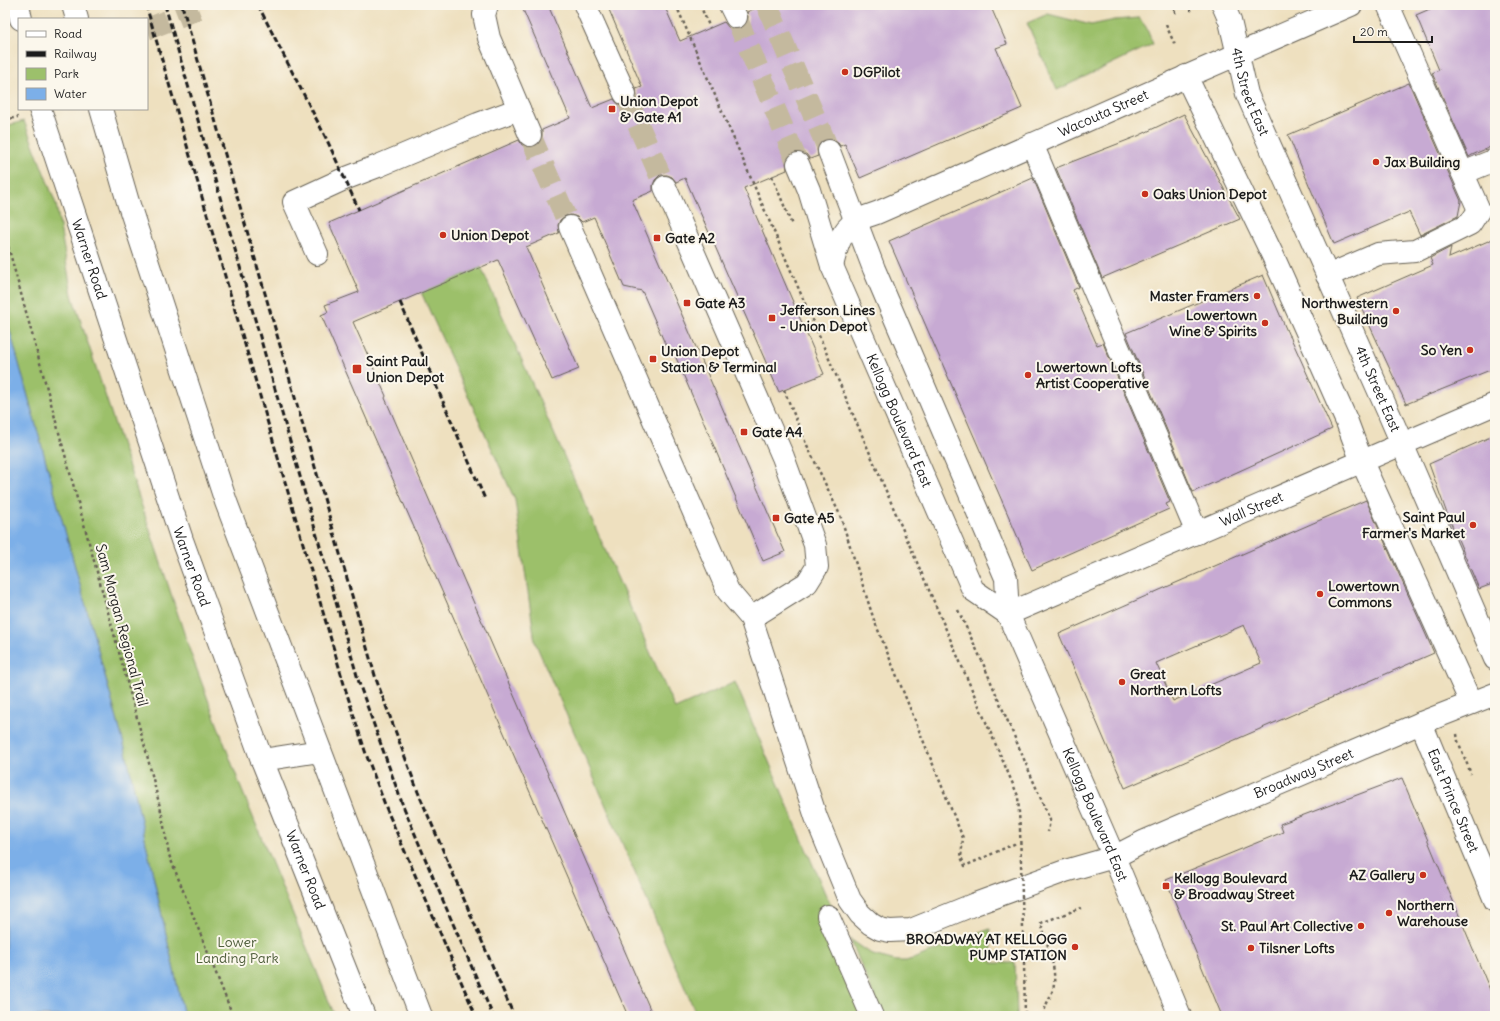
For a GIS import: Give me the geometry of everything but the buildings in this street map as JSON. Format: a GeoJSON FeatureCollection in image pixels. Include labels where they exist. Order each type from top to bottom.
{"type":"FeatureCollection","features":[{"type":"Feature","properties":{"kind":"main road"},"geometry":{"type":"LineString","coordinates":[[18,5],[21,18]]}},
{"type":"Feature","properties":{"kind":"main road"},"geometry":{"type":"LineString","coordinates":[[18,5],[28,18]]}},
{"type":"Feature","properties":{"kind":"main road"},"geometry":{"type":"LineString","coordinates":[[73,5],[77,18]]}},
{"type":"Feature","properties":{"kind":"main road"},"geometry":{"type":"LineString","coordinates":[[487,5],[484,15],[489,38],[530,136]]}},
{"type":"Feature","properties":{"kind":"main road"},"geometry":{"type":"LineString","coordinates":[[585,5],[625,94]]}},
{"type":"Feature","properties":{"kind":"main road","name":"4th Street East"},"geometry":{"type":"LineString","coordinates":[[1223,5],[1230,21],[1247,94],[1495,659]]}},
{"type":"Feature","properties":{"kind":"main road","name":"Wacouta Street"},"geometry":{"type":"LineString","coordinates":[[856,221],[880,212],[1186,76],[1351,5]]}},
{"type":"Feature","properties":{"kind":"main road"},"geometry":{"type":"LineString","coordinates":[[1327,276],[1378,254],[1415,251],[1470,224],[1479,210],[1388,5]]}},
{"type":"Feature","properties":{"kind":"main road"},"geometry":{"type":"LineString","coordinates":[[1186,76],[1274,256],[1347,422],[1362,462],[1463,706]]}},
{"type":"Feature","properties":{"kind":"main road","name":"Warner Road"},"geometry":{"type":"LineString","coordinates":[[40,110],[182,540],[262,760],[364,1016]]}},
{"type":"Feature","properties":{"kind":"main road"},"geometry":{"type":"LineString","coordinates":[[101,110],[128,202],[226,502],[421,1016]]}},
{"type":"Feature","properties":{"kind":"main road"},"geometry":{"type":"LineString","coordinates":[[317,254],[294,202],[344,179],[478,124],[518,110]]}},
{"type":"Feature","properties":{"kind":"main road"},"geometry":{"type":"LineString","coordinates":[[1032,144],[1197,533]]}},
{"type":"Feature","properties":{"kind":"main road","name":"Kellogg Boulevard East"},"geometry":{"type":"LineString","coordinates":[[829,151],[874,269],[1006,578],[1008,614],[1114,857],[1180,1016]]}},
{"type":"Feature","properties":{"kind":"main road"},"geometry":{"type":"LineString","coordinates":[[1463,173],[1495,160]]}},
{"type":"Feature","properties":{"kind":"main road","name":"Kellogg Boulevard East"},"geometry":{"type":"LineString","coordinates":[[798,164],[809,190],[832,266],[973,590],[1008,614]]}},
{"type":"Feature","properties":{"kind":"main road"},"geometry":{"type":"LineString","coordinates":[[570,227],[728,591],[751,618],[807,583],[817,567],[815,544],[783,457],[665,186]]}},
{"type":"Feature","properties":{"kind":"main road"},"geometry":{"type":"LineString","coordinates":[[832,266],[836,250],[841,239],[847,229],[856,221]]}},
{"type":"Feature","properties":{"kind":"main road","name":"Wall Street"},"geometry":{"type":"LineString","coordinates":[[1008,614],[1495,404]]}},
{"type":"Feature","properties":{"kind":"main road","name":"Broadway Street"},"geometry":{"type":"LineString","coordinates":[[751,618],[816,817],[850,900],[860,914],[871,924],[880,929],[890,931],[911,930],[1057,874],[1114,857],[1159,835],[1421,723],[1495,694]]}},
{"type":"Feature","properties":{"kind":"main road","name":"East Prince Street"},"geometry":{"type":"LineString","coordinates":[[1421,723],[1495,900]]}},
{"type":"Feature","properties":{"kind":"main road"},"geometry":{"type":"LineString","coordinates":[[262,760],[320,751]]}},
{"type":"Feature","properties":{"kind":"main road"},"geometry":{"type":"LineString","coordinates":[[828,916],[872,1016]]}},
{"type":"Feature","properties":{"kind":"path"},"geometry":{"type":"LineString","coordinates":[[676,5],[1018,796],[1025,1016]]}},
{"type":"Feature","properties":{"kind":"path"},"geometry":{"type":"LineString","coordinates":[[700,5],[710,28]]}},
{"type":"Feature","properties":{"kind":"path"},"geometry":{"type":"LineString","coordinates":[[1166,25],[1174,46]]}},
{"type":"Feature","properties":{"kind":"path","name":"Sam Morgan Regional Trail"},"geometry":{"type":"LineString","coordinates":[[5,235],[146,751],[162,815],[169,855],[233,1016]]}},
{"type":"Feature","properties":{"kind":"path"},"geometry":{"type":"LineString","coordinates":[[784,390],[807,446],[840,515],[874,620],[963,838],[961,857],[965,866],[1014,844],[1015,847]]}},
{"type":"Feature","properties":{"kind":"path"},"geometry":{"type":"LineString","coordinates":[[801,450],[807,446]]}},
{"type":"Feature","properties":{"kind":"path"},"geometry":{"type":"LineString","coordinates":[[1463,706],[1458,741],[1472,777]]}},
{"type":"Feature","properties":{"kind":"path"},"geometry":{"type":"LineString","coordinates":[[1044,1016],[1046,1004],[1054,985],[1054,968],[1041,924],[1081,908]]}},
{"type":"Feature","properties":{"kind":"green space"},"geometry":{"type":"Polygon","coordinates":[[[1048,14],[1091,25],[1115,20],[1139,18],[1146,27],[1153,44],[1057,90],[1027,23],[1048,14]]]}},
{"type":"Feature","properties":{"kind":"green space","name":"Lower Landing Park"},"geometry":{"type":"Polygon","coordinates":[[[24,121],[56,204],[72,295],[191,654],[241,788],[335,1016],[184,1016],[126,752],[5,313],[5,126],[24,121]]]}},
{"type":"Feature","properties":{"kind":"green space"},"geometry":{"type":"Polygon","coordinates":[[[481,267],[675,709],[735,682],[833,912],[864,1016],[697,1016],[535,642],[515,500],[421,292],[481,267]]]}},
{"type":"Feature","properties":{"kind":"green space"},"geometry":{"type":"Polygon","coordinates":[[[990,929],[992,963],[1015,963],[1017,1016],[883,1016],[850,939],[873,955],[896,961],[906,961],[990,929]]]}},
{"type":"Feature","properties":{"kind":"water"},"geometry":{"type":"Polygon","coordinates":[[[5,313],[126,752],[184,1016],[5,1016],[5,313]]]}},
{"type":"Feature","properties":{"kind":"tunnel"},"geometry":{"type":"LineString","coordinates":[[148,29],[208,5]]}},
{"type":"Feature","properties":{"kind":"tunnel"},"geometry":{"type":"LineString","coordinates":[[767,5],[829,151]]}},
{"type":"Feature","properties":{"kind":"tunnel"},"geometry":{"type":"LineString","coordinates":[[736,17],[798,164]]}},
{"type":"Feature","properties":{"kind":"tunnel"},"geometry":{"type":"LineString","coordinates":[[625,94],[665,187]]}},
{"type":"Feature","properties":{"kind":"tunnel"},"geometry":{"type":"LineString","coordinates":[[530,135],[570,227]]}},
{"type":"Feature","properties":{"kind":"tram line"},"geometry":{"type":"LineString","coordinates":[[1172,5],[1176,13]]}},
{"type":"Feature","properties":{"kind":"tram line"},"geometry":{"type":"LineString","coordinates":[[1188,5],[1191,11]]}},
{"type":"Feature","properties":{"kind":"railway"},"geometry":{"type":"LineString","coordinates":[[146,5],[346,691],[366,754],[387,810],[476,1016]]}},
{"type":"Feature","properties":{"kind":"railway"},"geometry":{"type":"LineString","coordinates":[[165,5],[360,686],[402,803],[493,1016]]}},
{"type":"Feature","properties":{"kind":"railway"},"geometry":{"type":"LineString","coordinates":[[182,5],[376,679],[418,792],[514,1016]]}},
{"type":"Feature","properties":{"kind":"railway"},"geometry":{"type":"LineString","coordinates":[[258,5],[327,140],[359,210]]}},
{"type":"Feature","properties":{"kind":"railway"},"geometry":{"type":"LineString","coordinates":[[400,302],[485,499]]}},
{"type":"Feature","properties":{"kind":"place","name":"DGPilot"},"geometry":{"type":"Point","coordinates":[845,72]}},
{"type":"Feature","properties":{"kind":"place","name":"Union Depot & Gate A1"},"geometry":{"type":"Point","coordinates":[612,109]}},
{"type":"Feature","properties":{"kind":"place","name":"Jax Building"},"geometry":{"type":"Point","coordinates":[1376,162]}},
{"type":"Feature","properties":{"kind":"place","name":"Oaks Union Depot"},"geometry":{"type":"Point","coordinates":[1145,194]}},
{"type":"Feature","properties":{"kind":"place","name":"Union Depot"},"geometry":{"type":"Point","coordinates":[443,235]}},
{"type":"Feature","properties":{"kind":"place","name":"Gate A2"},"geometry":{"type":"Point","coordinates":[657,238]}},
{"type":"Feature","properties":{"kind":"place","name":"Master Framers"},"geometry":{"type":"Point","coordinates":[1257,296]}},
{"type":"Feature","properties":{"kind":"place","name":"Gate A3"},"geometry":{"type":"Point","coordinates":[687,303]}},
{"type":"Feature","properties":{"kind":"place","name":"Northwestern Building"},"geometry":{"type":"Point","coordinates":[1396,311]}},
{"type":"Feature","properties":{"kind":"place","name":"Jefferson Lines - Union Depot"},"geometry":{"type":"Point","coordinates":[772,318]}},
{"type":"Feature","properties":{"kind":"place","name":"Lowertown Wine & Spirits"},"geometry":{"type":"Point","coordinates":[1265,323]}},
{"type":"Feature","properties":{"kind":"place","name":"So Yen"},"geometry":{"type":"Point","coordinates":[1470,350]}},
{"type":"Feature","properties":{"kind":"place","name":"Union Depot Station & Terminal"},"geometry":{"type":"Point","coordinates":[653,359]}},
{"type":"Feature","properties":{"kind":"place","name":"Saint Paul Union Depot"},"geometry":{"type":"Point","coordinates":[357,369]}},
{"type":"Feature","properties":{"kind":"place","name":"Lowertown Lofts Artist Cooperative"},"geometry":{"type":"Point","coordinates":[1028,375]}},
{"type":"Feature","properties":{"kind":"place","name":"Gate A4"},"geometry":{"type":"Point","coordinates":[744,432]}},
{"type":"Feature","properties":{"kind":"place","name":"Gate A5"},"geometry":{"type":"Point","coordinates":[776,518]}},
{"type":"Feature","properties":{"kind":"place","name":"Saint Paul Farmer's Market"},"geometry":{"type":"Point","coordinates":[1473,525]}},
{"type":"Feature","properties":{"kind":"place","name":"Lowertown Commons"},"geometry":{"type":"Point","coordinates":[1320,594]}},
{"type":"Feature","properties":{"kind":"place","name":"Great Northern Lofts"},"geometry":{"type":"Point","coordinates":[1122,682]}},
{"type":"Feature","properties":{"kind":"place","name":"AZ Gallery"},"geometry":{"type":"Point","coordinates":[1423,875]}},
{"type":"Feature","properties":{"kind":"place","name":"Kellogg Boulevard & Broadway Street"},"geometry":{"type":"Point","coordinates":[1166,886]}},
{"type":"Feature","properties":{"kind":"place","name":"Northern Warehouse"},"geometry":{"type":"Point","coordinates":[1389,913]}},
{"type":"Feature","properties":{"kind":"place","name":"St. Paul Art Collective"},"geometry":{"type":"Point","coordinates":[1361,926]}},
{"type":"Feature","properties":{"kind":"place","name":"BROADWAY AT KELLOGG PUMP STATION"},"geometry":{"type":"Point","coordinates":[1075,947]}},
{"type":"Feature","properties":{"kind":"place","name":"Tilsner Lofts"},"geometry":{"type":"Point","coordinates":[1251,948]}}]}
